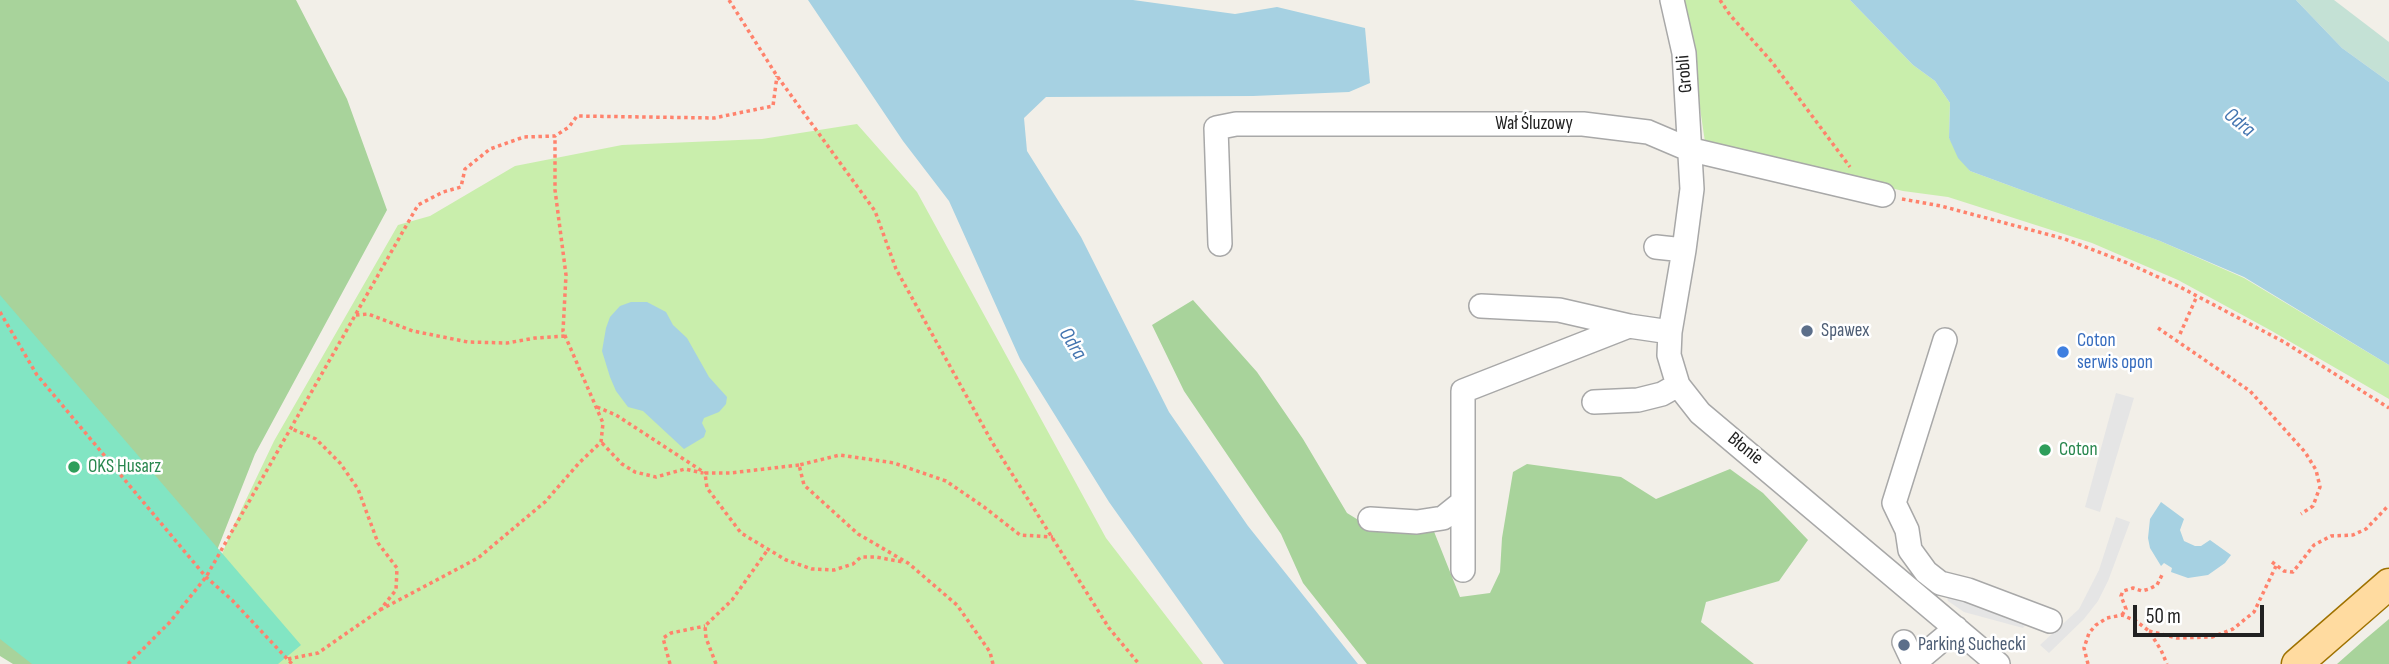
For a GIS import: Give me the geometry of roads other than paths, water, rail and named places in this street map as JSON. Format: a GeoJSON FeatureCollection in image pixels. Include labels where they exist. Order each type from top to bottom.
{"type":"FeatureCollection","features":[{"type":"Feature","properties":{"kind":"main road"},"geometry":{"type":"LineString","coordinates":[[2297,664],[2389,584]]}},
{"type":"Feature","properties":{"kind":"street","name":"Grobli"},"geometry":{"type":"LineString","coordinates":[[1672,0],[1684,53],[1688,149]]}},
{"type":"Feature","properties":{"kind":"street","name":"Wał Śluzowy"},"geometry":{"type":"LineString","coordinates":[[1220,244],[1216,128],[1236,124],[1583,124],[1648,132],[1688,149],[1883,195]]}},
{"type":"Feature","properties":{"kind":"street","name":"Błonie"},"geometry":{"type":"LineString","coordinates":[[1688,149],[1692,189],[1670,332],[1669,355],[1678,385],[1700,413],[1998,664]]}},
{"type":"Feature","properties":{"kind":"street"},"geometry":{"type":"LineString","coordinates":[[1656,247],[1684,250]]}},
{"type":"Feature","properties":{"kind":"street"},"geometry":{"type":"LineString","coordinates":[[1480,306],[1559,310],[1670,332]]}},
{"type":"Feature","properties":{"kind":"street"},"geometry":{"type":"LineString","coordinates":[[1463,570],[1462,391],[1629,326]]}},
{"type":"Feature","properties":{"kind":"street"},"geometry":{"type":"LineString","coordinates":[[1945,340],[1894,503],[1907,530],[1910,550],[1926,572],[1940,583],[1968,590],[2050,621]]}},
{"type":"Feature","properties":{"kind":"street"},"geometry":{"type":"LineString","coordinates":[[1594,402],[1638,400],[1662,394],[1678,385]]}},
{"type":"Feature","properties":{"kind":"street"},"geometry":{"type":"LineString","coordinates":[[1370,519],[1417,522],[1443,518],[1463,502]]}},
{"type":"Feature","properties":{"kind":"street"},"geometry":{"type":"LineString","coordinates":[[1905,642],[1914,664],[1956,628]]}},
{"type":"Feature","properties":{"kind":"water","name":"Odra"},"geometry":{"type":"Polygon","coordinates":[[[808,0],[1133,0],[1235,14],[1277,7],[1365,28],[1370,83],[1349,92],[1253,96],[1046,97],[1024,118],[1027,151],[1081,237],[1169,412],[1248,526],[1358,664],[1224,664],[1109,502],[1020,359],[949,201],[903,141],[808,0]]]}},
{"type":"Feature","properties":{"kind":"water","name":"Odra"},"geometry":{"type":"Polygon","coordinates":[[[1850,0],[2296,0],[2342,48],[2389,82],[2389,365],[2244,277],[2160,241],[1970,171],[1958,158],[1949,138],[1950,103],[1935,81],[1913,65],[1850,0]]]}},
{"type":"Feature","properties":{"kind":"water"},"geometry":{"type":"Polygon","coordinates":[[[631,302],[647,302],[666,312],[673,325],[687,338],[709,377],[727,397],[726,404],[719,412],[704,418],[704,437],[684,449],[643,411],[628,407],[610,377],[602,351],[606,328],[610,317],[620,306],[631,302]]]}},
{"type":"Feature","properties":{"kind":"water"},"geometry":{"type":"Polygon","coordinates":[[[2161,502],[2184,519],[2180,530],[2184,541],[2201,546],[2210,540],[2231,555],[2225,563],[2208,575],[2188,578],[2171,572],[2172,568],[2164,563],[2161,566],[2150,548],[2148,538],[2150,519],[2161,502]]]}},
{"type":"Feature","properties":{"kind":"place","name":"Spawex"},"geometry":{"type":"Point","coordinates":[1807,331]}},
{"type":"Feature","properties":{"kind":"place","name":"Coton serwis opon"},"geometry":{"type":"Point","coordinates":[2063,352]}},
{"type":"Feature","properties":{"kind":"place","name":"Coton"},"geometry":{"type":"Point","coordinates":[2045,450]}},
{"type":"Feature","properties":{"kind":"place","name":"OKS Husarz"},"geometry":{"type":"Point","coordinates":[74,467]}},
{"type":"Feature","properties":{"kind":"place","name":"Parking Suchecki"},"geometry":{"type":"Point","coordinates":[1904,645]}}]}
